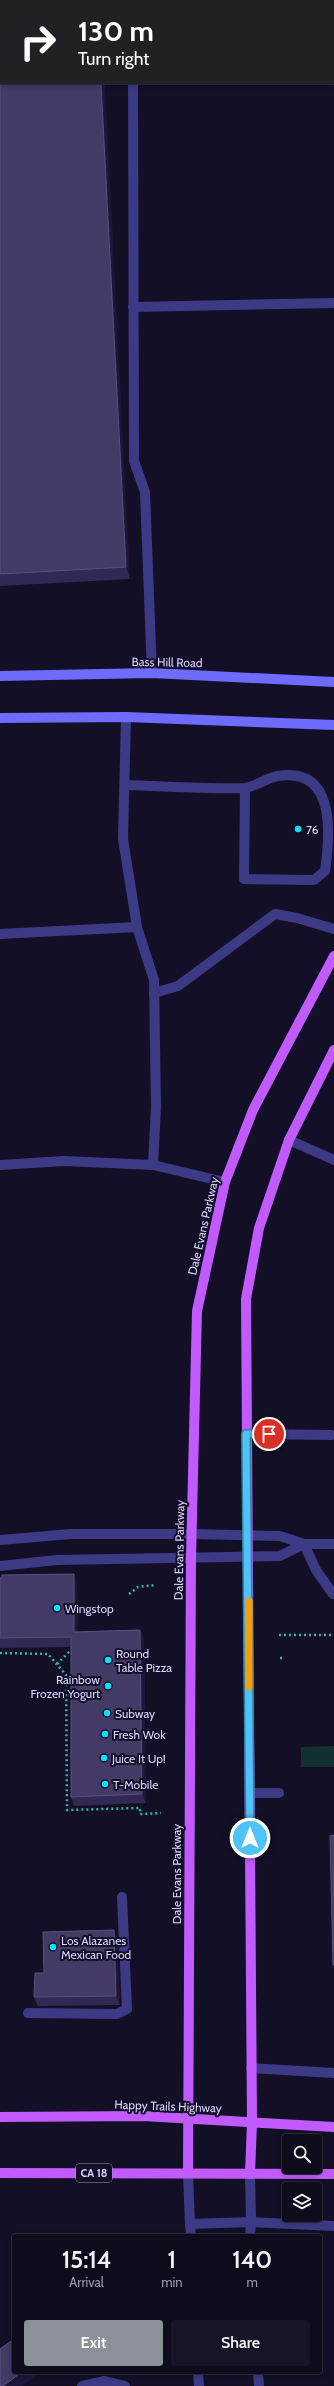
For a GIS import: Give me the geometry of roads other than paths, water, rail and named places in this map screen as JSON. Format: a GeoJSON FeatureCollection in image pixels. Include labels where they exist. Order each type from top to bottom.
{"type":"FeatureCollection","features":[{"type":"Feature","properties":{"kind":"main road","name":"Bass Hill Road"},"geometry":{"type":"LineString","coordinates":[[0,676],[152,673],[334,682]]}},
{"type":"Feature","properties":{"kind":"main road"},"geometry":{"type":"LineString","coordinates":[[0,718],[126,717],[334,725]]}},
{"type":"Feature","properties":{"kind":"main road","name":"Dale Evans Parkway"},"geometry":{"type":"LineString","coordinates":[[188,2173],[191,1557],[197,1311],[225,1182],[253,1110],[334,956]]}},
{"type":"Feature","properties":{"kind":"main road"},"geometry":{"type":"LineString","coordinates":[[250,2174],[252,2122],[249,1536],[246,1434],[246,1299],[259,1228],[289,1140],[334,1050]]}},
{"type":"Feature","properties":{"kind":"main road","name":"Happy Trails Highway"},"geometry":{"type":"LineString","coordinates":[[0,2117],[188,2118],[334,2127]]}},
{"type":"Feature","properties":{"kind":"main road","name":"CA 18"},"geometry":{"type":"LineString","coordinates":[[0,2174],[334,2174]]}},
{"type":"Feature","properties":{"kind":"street"},"geometry":{"type":"LineString","coordinates":[[133,0],[142,0]]}},
{"type":"Feature","properties":{"kind":"street"},"geometry":{"type":"LineString","coordinates":[[133,84],[134,461],[145,492],[152,673]]}},
{"type":"Feature","properties":{"kind":"street"},"geometry":{"type":"LineString","coordinates":[[133,307],[334,303]]}},
{"type":"Feature","properties":{"kind":"street"},"geometry":{"type":"LineString","coordinates":[[126,717],[123,839],[137,927],[154,980],[156,1107],[153,1165]]}},
{"type":"Feature","properties":{"kind":"street"},"geometry":{"type":"LineString","coordinates":[[124,785],[245,788],[278,776],[299,777],[315,781],[330,796],[333,820],[325,871],[314,880],[244,879],[245,788]]}},
{"type":"Feature","properties":{"kind":"street"},"geometry":{"type":"LineString","coordinates":[[154,993],[178,986],[275,914],[298,918],[334,929]]}},
{"type":"Feature","properties":{"kind":"street"},"geometry":{"type":"LineString","coordinates":[[0,934],[137,927]]}},
{"type":"Feature","properties":{"kind":"street"},"geometry":{"type":"LineString","coordinates":[[289,1140],[334,1160]]}},
{"type":"Feature","properties":{"kind":"street"},"geometry":{"type":"LineString","coordinates":[[0,1165],[64,1161],[153,1165],[225,1182]]}},
{"type":"Feature","properties":{"kind":"street"},"geometry":{"type":"LineString","coordinates":[[246,1434],[331,1435]]}},
{"type":"Feature","properties":{"kind":"street"},"geometry":{"type":"LineString","coordinates":[[0,1540],[71,1534],[192,1534],[280,1536],[304,1544],[334,1544]]}},
{"type":"Feature","properties":{"kind":"street"},"geometry":{"type":"LineString","coordinates":[[0,1566],[57,1560],[280,1556],[304,1544]]}},
{"type":"Feature","properties":{"kind":"street"},"geometry":{"type":"LineString","coordinates":[[304,1544],[316,1570],[333,1594]]}},
{"type":"Feature","properties":{"kind":"street"},"geometry":{"type":"LineString","coordinates":[[250,1793],[279,1793]]}},
{"type":"Feature","properties":{"kind":"street"},"geometry":{"type":"LineString","coordinates":[[28,2013],[118,2014],[127,2009],[122,1897]]}},
{"type":"Feature","properties":{"kind":"street"},"geometry":{"type":"LineString","coordinates":[[251,2068],[334,2073]]}},
{"type":"Feature","properties":{"kind":"street"},"geometry":{"type":"LineString","coordinates":[[188,2173],[191,2234]]}},
{"type":"Feature","properties":{"kind":"street"},"geometry":{"type":"LineString","coordinates":[[250,2174],[250,2234]]}},
{"type":"Feature","properties":{"kind":"street"},"geometry":{"type":"LineString","coordinates":[[190,2224],[251,2222],[334,2226]]}},
{"type":"Feature","properties":{"kind":"street"},"geometry":{"type":"LineString","coordinates":[[198,2374],[199,2386]]}},
{"type":"Feature","properties":{"kind":"street"},"geometry":{"type":"LineString","coordinates":[[258,2374],[260,2386]]}},
{"type":"Feature","properties":{"kind":"street"},"geometry":{"type":"LineString","coordinates":[[82,2386],[105,2381],[125,2386]]}},
{"type":"Feature","properties":{"kind":"place","name":"76"},"geometry":{"type":"Point","coordinates":[298,829]}},
{"type":"Feature","properties":{"kind":"place","name":"Wingstop"},"geometry":{"type":"Point","coordinates":[57,1608]}},
{"type":"Feature","properties":{"kind":"place","name":"Round Table Pizza"},"geometry":{"type":"Point","coordinates":[108,1660]}},
{"type":"Feature","properties":{"kind":"place","name":"Rainbow Frozen Yogurt"},"geometry":{"type":"Point","coordinates":[108,1686]}},
{"type":"Feature","properties":{"kind":"place","name":"Subway"},"geometry":{"type":"Point","coordinates":[107,1713]}},
{"type":"Feature","properties":{"kind":"place","name":"Fresh Wok"},"geometry":{"type":"Point","coordinates":[105,1734]}},
{"type":"Feature","properties":{"kind":"place","name":"Juice It Up!"},"geometry":{"type":"Point","coordinates":[104,1758]}},
{"type":"Feature","properties":{"kind":"place","name":"T-Mobile"},"geometry":{"type":"Point","coordinates":[105,1784]}},
{"type":"Feature","properties":{"kind":"place","name":"Los Alazanes Mexican Food"},"geometry":{"type":"Point","coordinates":[53,1947]}}]}
